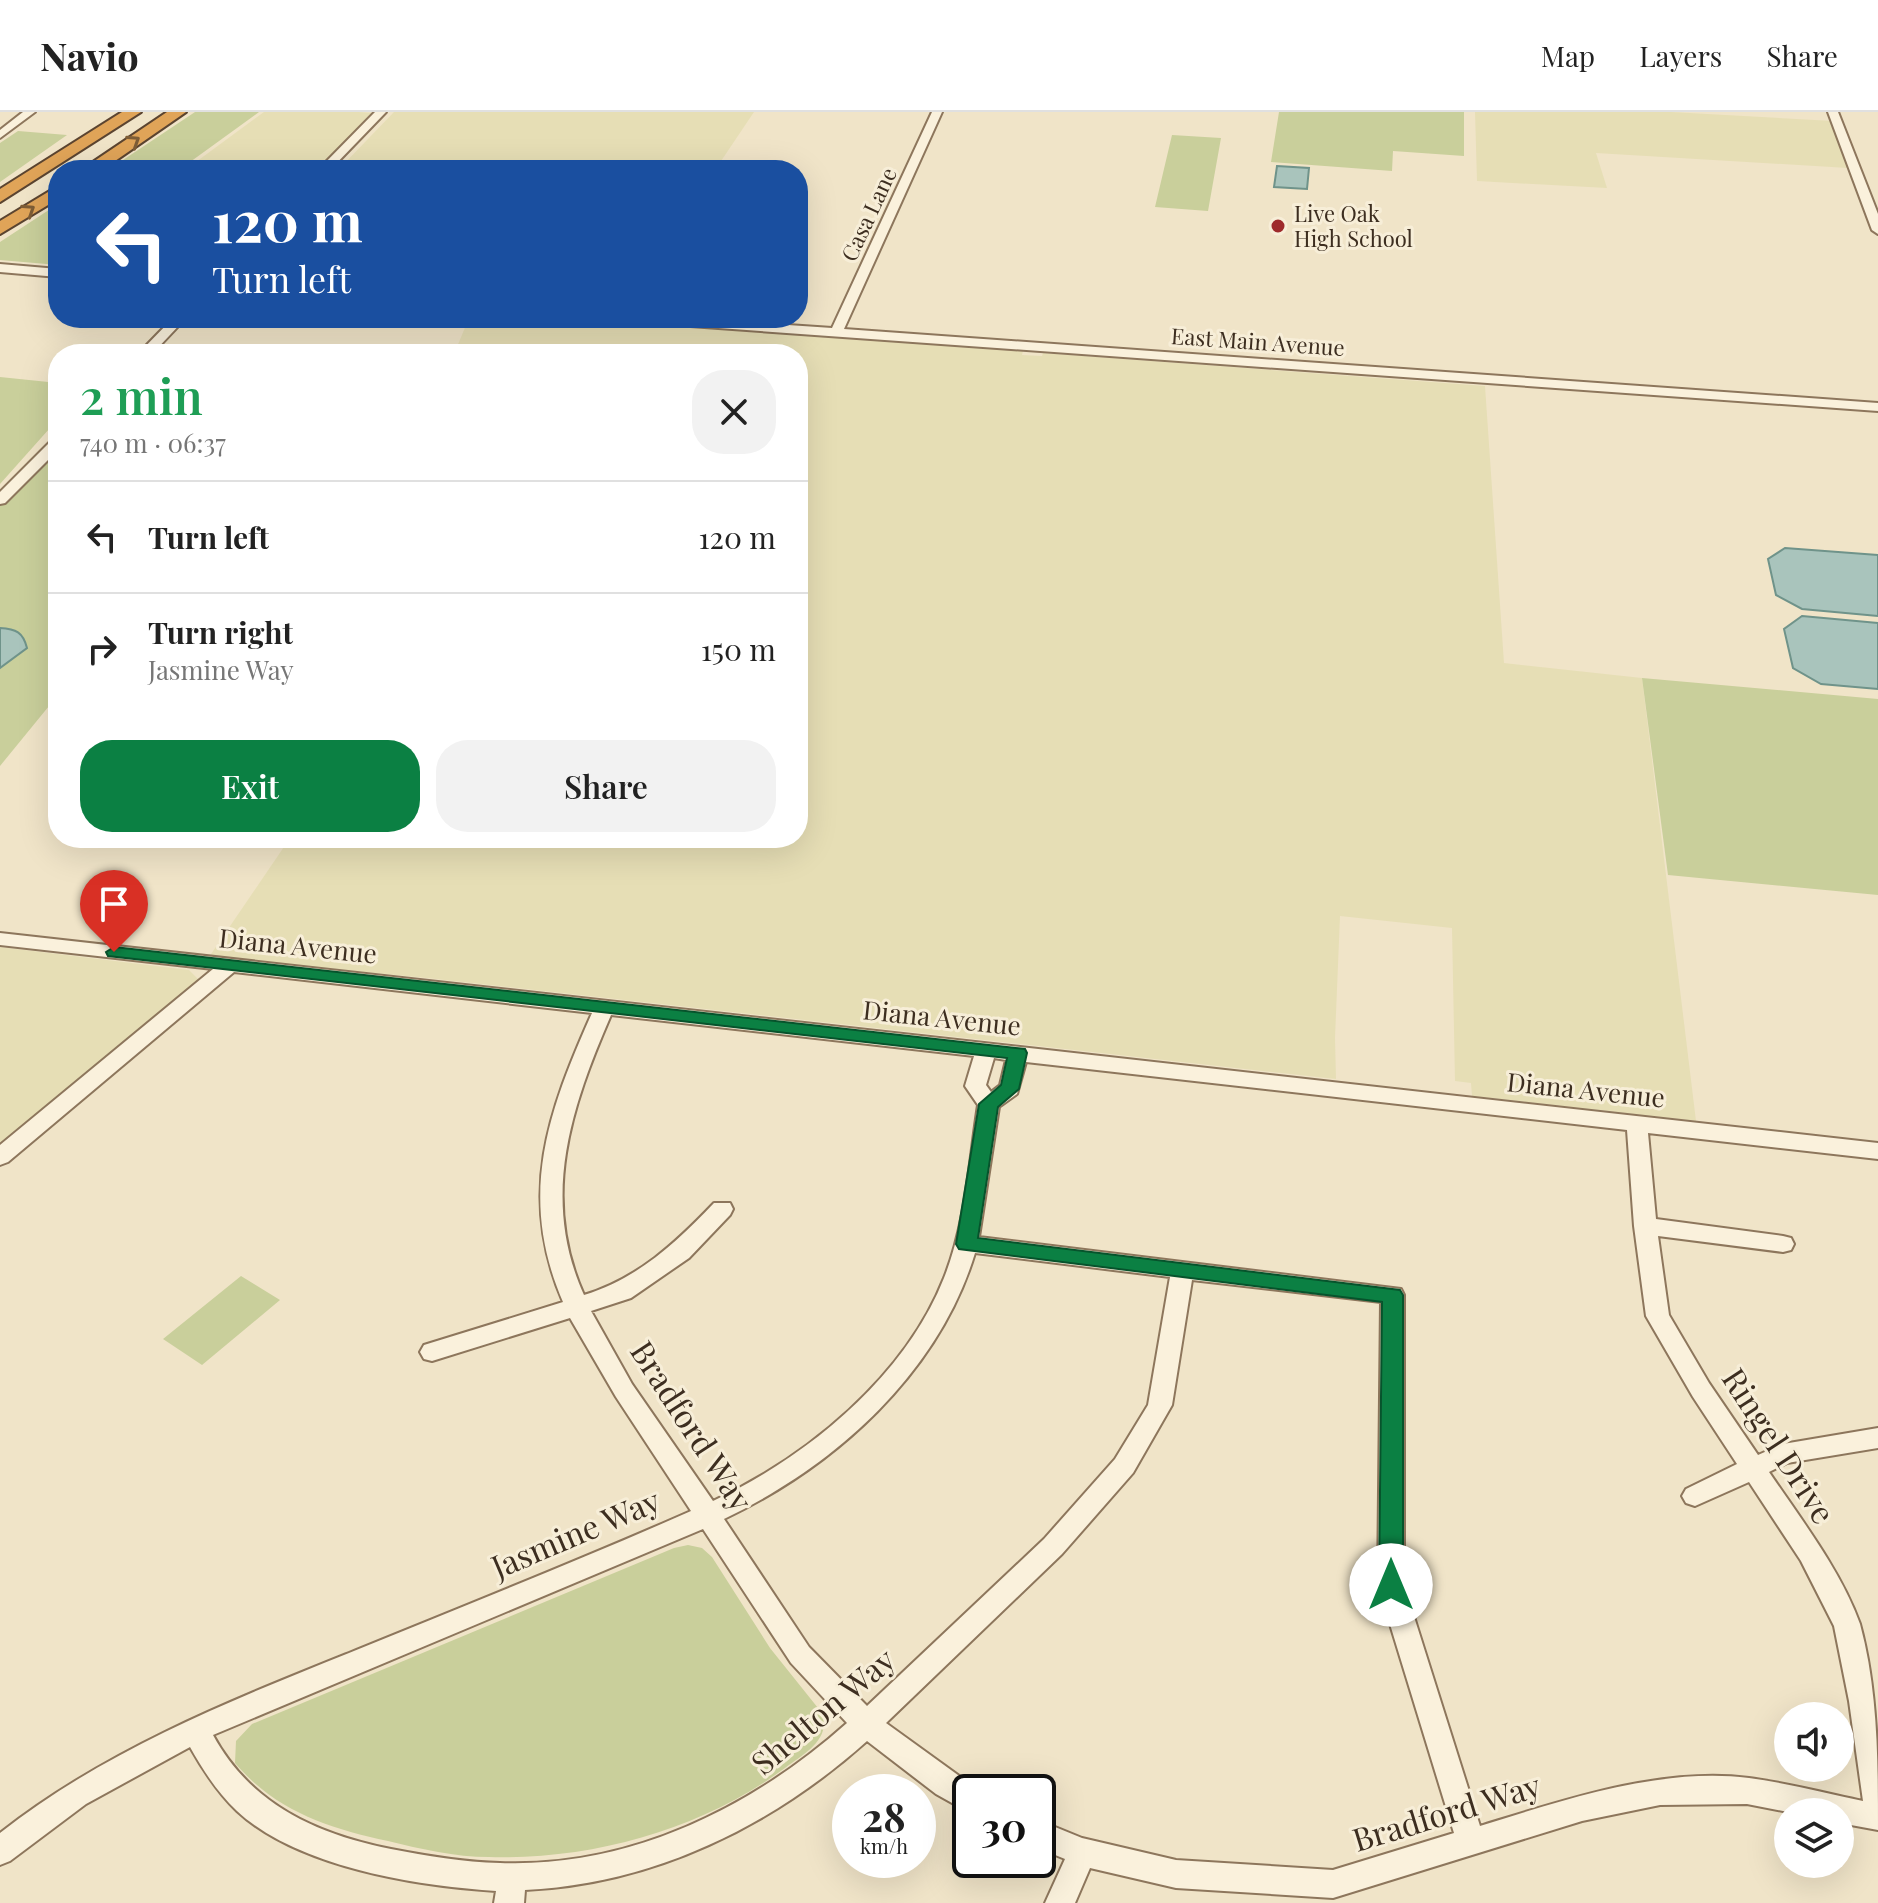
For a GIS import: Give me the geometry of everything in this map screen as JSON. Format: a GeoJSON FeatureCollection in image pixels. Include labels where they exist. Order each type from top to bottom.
{"type":"FeatureCollection","features":[{"type":"Feature","properties":{"kind":"highway"},"geometry":{"type":"LineString","coordinates":[[58,160],[133,112]]}},
{"type":"Feature","properties":{"kind":"highway"},"geometry":{"type":"LineString","coordinates":[[105,160],[178,112]]}},
{"type":"Feature","properties":{"kind":"highway"},"geometry":{"type":"LineString","coordinates":[[0,197],[48,166]]}},
{"type":"Feature","properties":{"kind":"highway"},"geometry":{"type":"LineString","coordinates":[[0,229],[48,198]]}},
{"type":"Feature","properties":{"kind":"street"},"geometry":{"type":"LineString","coordinates":[[0,135],[30,112]]}},
{"type":"Feature","properties":{"kind":"street"},"geometry":{"type":"LineString","coordinates":[[334,160],[381,112]]}},
{"type":"Feature","properties":{"kind":"street","name":"Casa Lane"},"geometry":{"type":"LineString","coordinates":[[836,333],[937,112]]}},
{"type":"Feature","properties":{"kind":"street"},"geometry":{"type":"LineString","coordinates":[[1833,112],[1878,230]]}},
{"type":"Feature","properties":{"kind":"street"},"geometry":{"type":"LineString","coordinates":[[0,268],[48,272]]}},
{"type":"Feature","properties":{"kind":"street"},"geometry":{"type":"LineString","coordinates":[[155,344],[170,328]]}},
{"type":"Feature","properties":{"kind":"street","name":"East Main Avenue"},"geometry":{"type":"LineString","coordinates":[[769,328],[1878,407]]}},
{"type":"Feature","properties":{"kind":"street"},"geometry":{"type":"LineString","coordinates":[[0,500],[48,452]]}},
{"type":"Feature","properties":{"kind":"street","name":"Diana Avenue"},"geometry":{"type":"LineString","coordinates":[[0,939],[1878,1151]]}},
{"type":"Feature","properties":{"kind":"street"},"geometry":{"type":"LineString","coordinates":[[0,1157],[229,966]]}},
{"type":"Feature","properties":{"kind":"street","name":"Bradford Way"},"geometry":{"type":"LineString","coordinates":[[604,1008],[569,1089],[551,1156],[552,1226],[558,1256],[577,1308],[605,1358],[800,1655],[830,1692],[923,1770],[952,1789]]}},
{"type":"Feature","properties":{"kind":"street","name":"Jasmine Way"},"geometry":{"type":"LineString","coordinates":[[0,1851],[31,1824],[74,1795],[196,1730],[708,1515],[782,1476],[841,1430],[897,1373],[939,1314],[967,1244],[989,1104],[975,1086],[986,1050]]}},
{"type":"Feature","properties":{"kind":"street"},"geometry":{"type":"LineString","coordinates":[[989,1104],[1010,1089],[1018,1053]]}},
{"type":"Feature","properties":{"kind":"street","name":"Ringel Drive"},"geometry":{"type":"LineString","coordinates":[[1637,1123],[1645,1226],[1658,1316],[1701,1390],[1810,1553],[1847,1625],[1863,1701],[1878,1804]]}},
{"type":"Feature","properties":{"kind":"street"},"geometry":{"type":"LineString","coordinates":[[432,1352],[623,1292],[681,1252],[722,1209]]}},
{"type":"Feature","properties":{"kind":"street"},"geometry":{"type":"LineString","coordinates":[[1645,1226],[1783,1244]]}},
{"type":"Feature","properties":{"kind":"street"},"geometry":{"type":"LineString","coordinates":[[967,1244],[1393,1295],[1391,1585],[1470,1840]]}},
{"type":"Feature","properties":{"kind":"street","name":"Shelton Way"},"geometry":{"type":"LineString","coordinates":[[196,1730],[207,1754],[236,1793],[263,1818],[290,1833],[356,1854],[460,1875],[511,1890],[655,1853],[720,1827],[803,1777],[866,1723],[1037,1562],[1119,1474],[1159,1408],[1182,1271]]}},
{"type":"Feature","properties":{"kind":"street"},"geometry":{"type":"LineString","coordinates":[[1695,1496],[1783,1454],[1878,1438]]}},
{"type":"Feature","properties":{"kind":"street","name":"Bradford Way"},"geometry":{"type":"LineString","coordinates":[[1056,1841],[1082,1852],[1176,1874],[1336,1893],[1470,1840],[1582,1808],[1660,1792],[1747,1791],[1878,1817]]}},
{"type":"Feature","properties":{"kind":"street"},"geometry":{"type":"LineString","coordinates":[[1060,1903],[1082,1852]]}},
{"type":"Feature","properties":{"kind":"shaded area"},"geometry":{"type":"Polygon","coordinates":[[[264,112],[374,113],[326,160],[199,160],[264,112]]]}},
{"type":"Feature","properties":{"kind":"shaded area"},"geometry":{"type":"Polygon","coordinates":[[[394,112],[754,112],[722,160],[348,160],[394,112]]]}},
{"type":"Feature","properties":{"kind":"shaded area"},"geometry":{"type":"Polygon","coordinates":[[[1475,112],[1671,112],[1833,121],[1848,168],[1596,153],[1607,188],[1477,181],[1475,112]]]}},
{"type":"Feature","properties":{"kind":"shaded area"},"geometry":{"type":"Polygon","coordinates":[[[465,328],[721,328],[1023,351],[1022,355],[1042,356],[1043,353],[1485,386],[1504,663],[1642,678],[1696,1121],[1472,1096],[1471,1083],[1455,1081],[1452,928],[1340,916],[1336,1079],[427,978],[209,957],[283,848],[808,848],[808,344],[458,344],[465,328]]]}},
{"type":"Feature","properties":{"kind":"shaded area"},"geometry":{"type":"Polygon","coordinates":[[[0,947],[189,970],[199,980],[0,1145],[0,947]]]}},
{"type":"Feature","properties":{"kind":"green space"},"geometry":{"type":"Polygon","coordinates":[[[195,112],[259,112],[193,160],[123,160],[195,112]]]}},
{"type":"Feature","properties":{"kind":"green space"},"geometry":{"type":"Polygon","coordinates":[[[1279,112],[1464,112],[1464,156],[1393,151],[1392,171],[1271,162],[1279,112]]]}},
{"type":"Feature","properties":{"kind":"green space"},"geometry":{"type":"Polygon","coordinates":[[[18,131],[67,135],[0,182],[0,143],[18,131]]]}},
{"type":"Feature","properties":{"kind":"green space"},"geometry":{"type":"Polygon","coordinates":[[[1172,135],[1221,138],[1208,211],[1155,207],[1172,135]]]}},
{"type":"Feature","properties":{"kind":"green space"},"geometry":{"type":"Polygon","coordinates":[[[48,211],[48,264],[0,260],[0,242],[48,211]]]}},
{"type":"Feature","properties":{"kind":"green space"},"geometry":{"type":"Polygon","coordinates":[[[0,377],[48,382],[48,430],[0,484],[0,377]]]}},
{"type":"Feature","properties":{"kind":"green space"},"geometry":{"type":"Polygon","coordinates":[[[48,454],[48,707],[0,766],[0,502],[48,454]]]}},
{"type":"Feature","properties":{"kind":"green space"},"geometry":{"type":"Polygon","coordinates":[[[1642,678],[1878,699],[1878,895],[1668,875],[1642,678]]]}},
{"type":"Feature","properties":{"kind":"green space"},"geometry":{"type":"Polygon","coordinates":[[[241,1276],[280,1300],[202,1365],[163,1339],[241,1276]]]}},
{"type":"Feature","properties":{"kind":"green space"},"geometry":{"type":"Polygon","coordinates":[[[688,1545],[702,1548],[712,1557],[770,1648],[822,1713],[824,1722],[820,1738],[808,1751],[753,1789],[718,1808],[682,1824],[606,1846],[528,1857],[464,1856],[366,1836],[304,1815],[268,1794],[235,1763],[236,1741],[252,1724],[674,1548],[688,1545]]]}},
{"type":"Feature","properties":{"kind":"water"},"geometry":{"type":"Polygon","coordinates":[[[1277,166],[1309,168],[1307,189],[1274,187],[1277,166]]]}},
{"type":"Feature","properties":{"kind":"water"},"geometry":{"type":"Polygon","coordinates":[[[1785,548],[1878,555],[1878,616],[1802,609],[1776,595],[1768,559],[1785,548]]]}},
{"type":"Feature","properties":{"kind":"water"},"geometry":{"type":"Polygon","coordinates":[[[1802,616],[1878,623],[1878,689],[1821,684],[1793,668],[1784,629],[1802,616]]]}},
{"type":"Feature","properties":{"kind":"water"},"geometry":{"type":"Polygon","coordinates":[[[0,628],[18,632],[27,648],[0,668],[0,628]]]}},
{"type":"Feature","properties":{"kind":"place","name":"Live Oak High School"},"geometry":{"type":"Point","coordinates":[1278,226]}},
{"type":"Feature","properties":{"kind":"route"},"geometry":{"type":"LineString","coordinates":[[114,952],[1018,1053],[1010,1089],[989,1104],[967,1244],[1393,1295],[1391,1585]]}}]}
